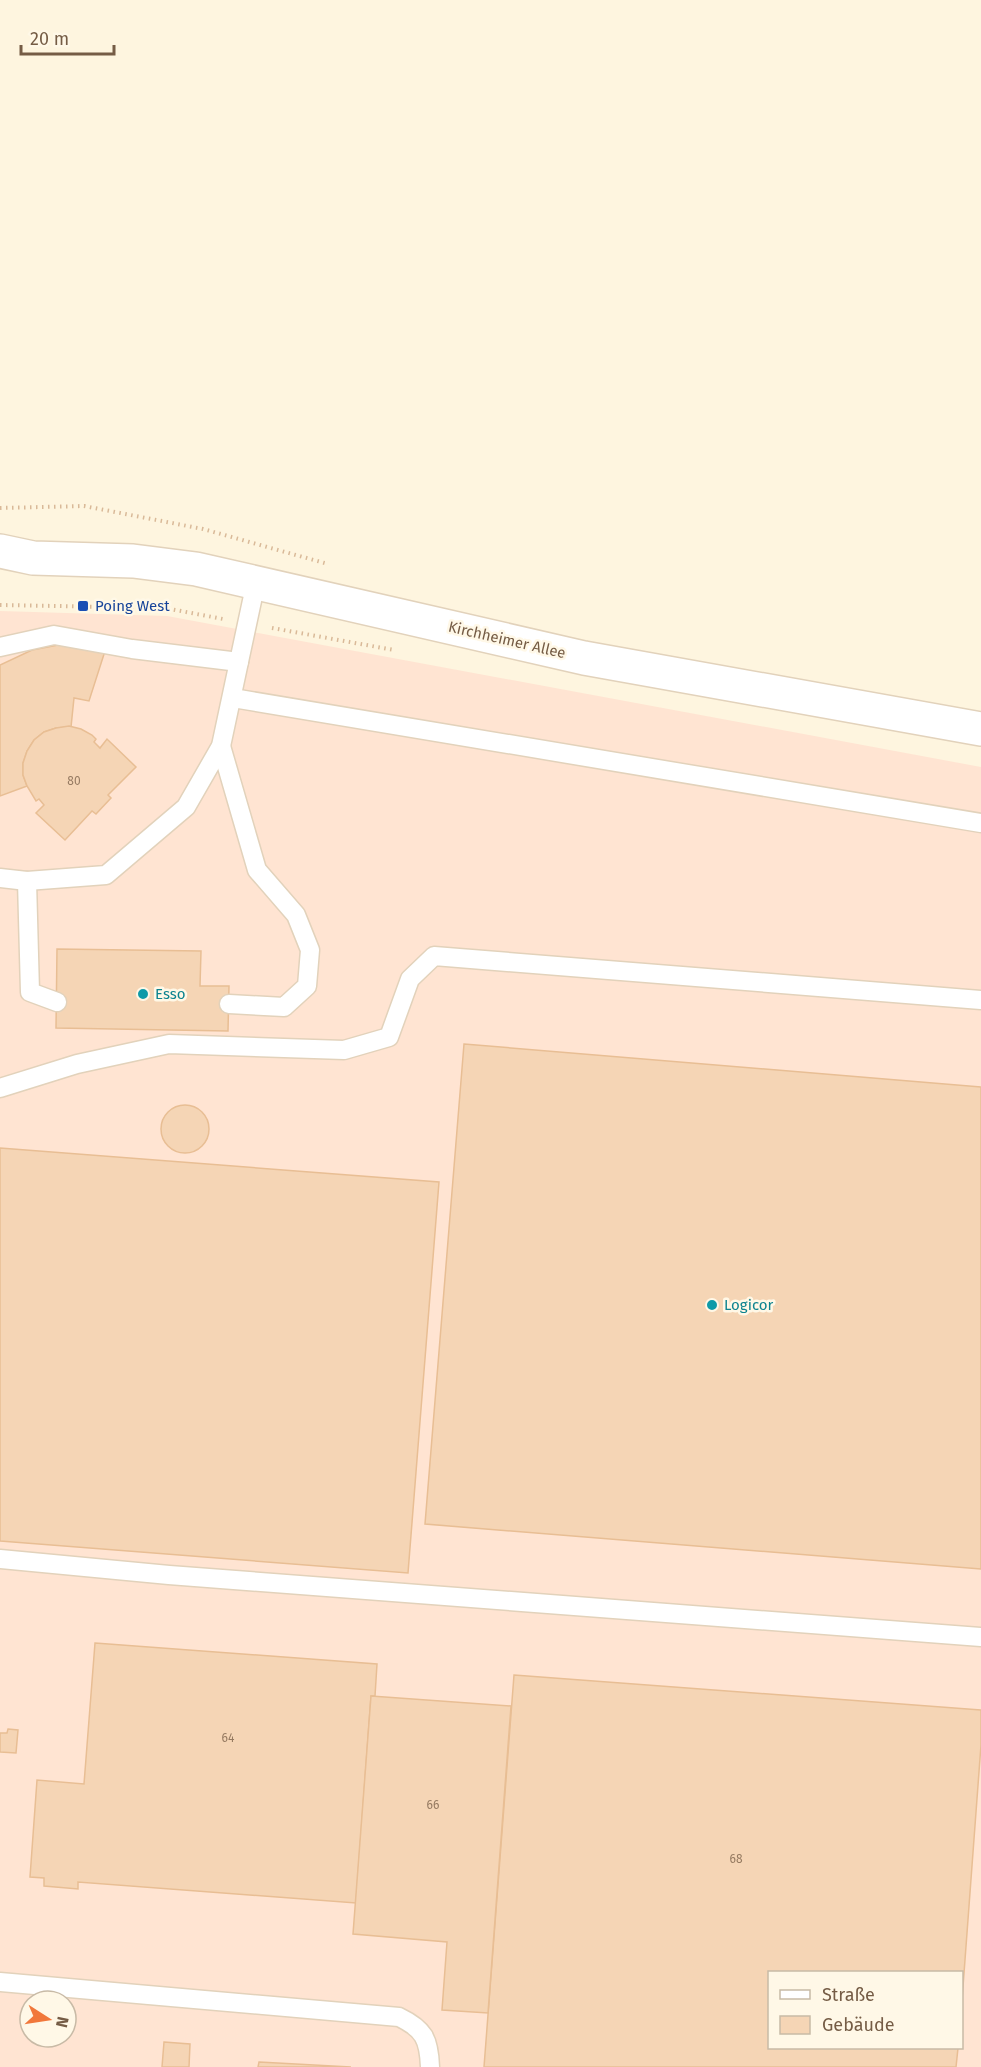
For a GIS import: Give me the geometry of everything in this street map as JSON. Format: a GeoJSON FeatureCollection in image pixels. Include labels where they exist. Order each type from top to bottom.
{"type":"FeatureCollection","features":[{"type":"Feature","properties":{"kind":"street","name":"Kirchheimer Allee"},"geometry":{"type":"LineString","coordinates":[[0,551],[33,558],[133,561],[196,569],[584,658],[981,729]]}},
{"type":"Feature","properties":{"kind":"street","name":"Kirchheimer Allee"},"geometry":{"type":"LineString","coordinates":[[0,571],[33,558]]}},
{"type":"Feature","properties":{"kind":"lane"},"geometry":{"type":"LineString","coordinates":[[0,878],[27,881],[106,875],[186,807],[221,746],[256,582]]}},
{"type":"Feature","properties":{"kind":"lane"},"geometry":{"type":"LineString","coordinates":[[0,647],[54,635],[132,649],[239,662]]}},
{"type":"Feature","properties":{"kind":"lane"},"geometry":{"type":"LineString","coordinates":[[233,698],[981,823]]}},
{"type":"Feature","properties":{"kind":"lane"},"geometry":{"type":"LineString","coordinates":[[221,746],[257,870],[296,915],[310,950],[308,986],[284,1007],[229,1004]]}},
{"type":"Feature","properties":{"kind":"lane"},"geometry":{"type":"LineString","coordinates":[[27,881],[30,992],[57,1002]]}},
{"type":"Feature","properties":{"kind":"lane"},"geometry":{"type":"LineString","coordinates":[[0,1088],[77,1064],[169,1044],[344,1050],[389,1037],[410,979],[434,956],[981,1000]]}},
{"type":"Feature","properties":{"kind":"lane"},"geometry":{"type":"LineString","coordinates":[[0,1559],[170,1575],[981,1636]]}},
{"type":"Feature","properties":{"kind":"lane"},"geometry":{"type":"LineString","coordinates":[[0,1982],[399,2017],[423,2033],[429,2051],[430,2067]]}},
{"type":"Feature","properties":{"kind":"path"},"geometry":{"type":"LineString","coordinates":[[0,508],[84,506],[203,529],[332,565]]}},
{"type":"Feature","properties":{"kind":"shaded area"},"geometry":{"type":"Polygon","coordinates":[[[0,611],[167,616],[981,767],[981,2067],[0,2067],[0,611]]]}},
{"type":"Feature","properties":{"kind":"building"},"geometry":{"type":"Polygon","coordinates":[[[58,645],[81,646],[105,651],[89,701],[74,698],[71,727],[44,732],[34,740],[23,763],[23,775],[27,786],[0,796],[0,665],[32,650],[58,645]]]}},
{"type":"Feature","properties":{"kind":"building"},"geometry":{"type":"Polygon","coordinates":[[[69,726],[92,735],[96,739],[94,742],[100,748],[107,739],[136,767],[108,795],[111,798],[96,814],[92,811],[65,840],[36,813],[44,805],[39,799],[36,801],[27,786],[23,775],[23,763],[34,740],[44,732],[69,726]]]}},
{"type":"Feature","properties":{"kind":"building","name":"Esso"},"geometry":{"type":"Polygon","coordinates":[[[57,949],[201,951],[200,986],[229,986],[228,1031],[56,1028],[57,949]]]}},
{"type":"Feature","properties":{"kind":"building","name":"Logicor"},"geometry":{"type":"Polygon","coordinates":[[[464,1044],[981,1087],[981,1569],[425,1524],[464,1044]]]}},
{"type":"Feature","properties":{"kind":"building"},"geometry":{"type":"Polygon","coordinates":[[[185,1105],[202,1112],[209,1129],[202,1146],[185,1153],[168,1146],[161,1129],[168,1112],[185,1105]]]}},
{"type":"Feature","properties":{"kind":"building"},"geometry":{"type":"Polygon","coordinates":[[[0,1148],[439,1182],[408,1573],[0,1541],[0,1148]]]}},
{"type":"Feature","properties":{"kind":"building"},"geometry":{"type":"Polygon","coordinates":[[[95,1643],[377,1664],[375,1696],[371,1696],[356,1903],[78,1882],[78,1889],[44,1886],[44,1878],[30,1877],[37,1780],[84,1784],[95,1643]]]}},
{"type":"Feature","properties":{"kind":"building"},"geometry":{"type":"Polygon","coordinates":[[[514,1675],[981,1710],[981,1745],[963,1987],[963,1971],[768,1971],[768,2049],[958,2049],[956,2067],[484,2067],[514,1675]]]}},
{"type":"Feature","properties":{"kind":"building"},"geometry":{"type":"Polygon","coordinates":[[[371,1696],[511,1706],[488,2013],[442,2010],[447,1942],[353,1934],[371,1696]]]}},
{"type":"Feature","properties":{"kind":"building"},"geometry":{"type":"Polygon","coordinates":[[[8,1729],[18,1730],[16,1753],[0,1752],[0,1733],[7,1733],[8,1729]]]}},
{"type":"Feature","properties":{"kind":"building"},"geometry":{"type":"Polygon","coordinates":[[[164,2042],[190,2044],[189,2067],[162,2067],[164,2042]]]}},
{"type":"Feature","properties":{"kind":"building"},"geometry":{"type":"Polygon","coordinates":[[[259,2062],[351,2067],[258,2067],[259,2062]]]}},
{"type":"Feature","properties":{"kind":"place","name":"Poing West"},"geometry":{"type":"Point","coordinates":[83,606]}},
{"type":"Feature","properties":{"kind":"place","name":"Esso"},"geometry":{"type":"Point","coordinates":[143,994]}},
{"type":"Feature","properties":{"kind":"place","name":"Logicor"},"geometry":{"type":"Point","coordinates":[712,1305]}}]}
